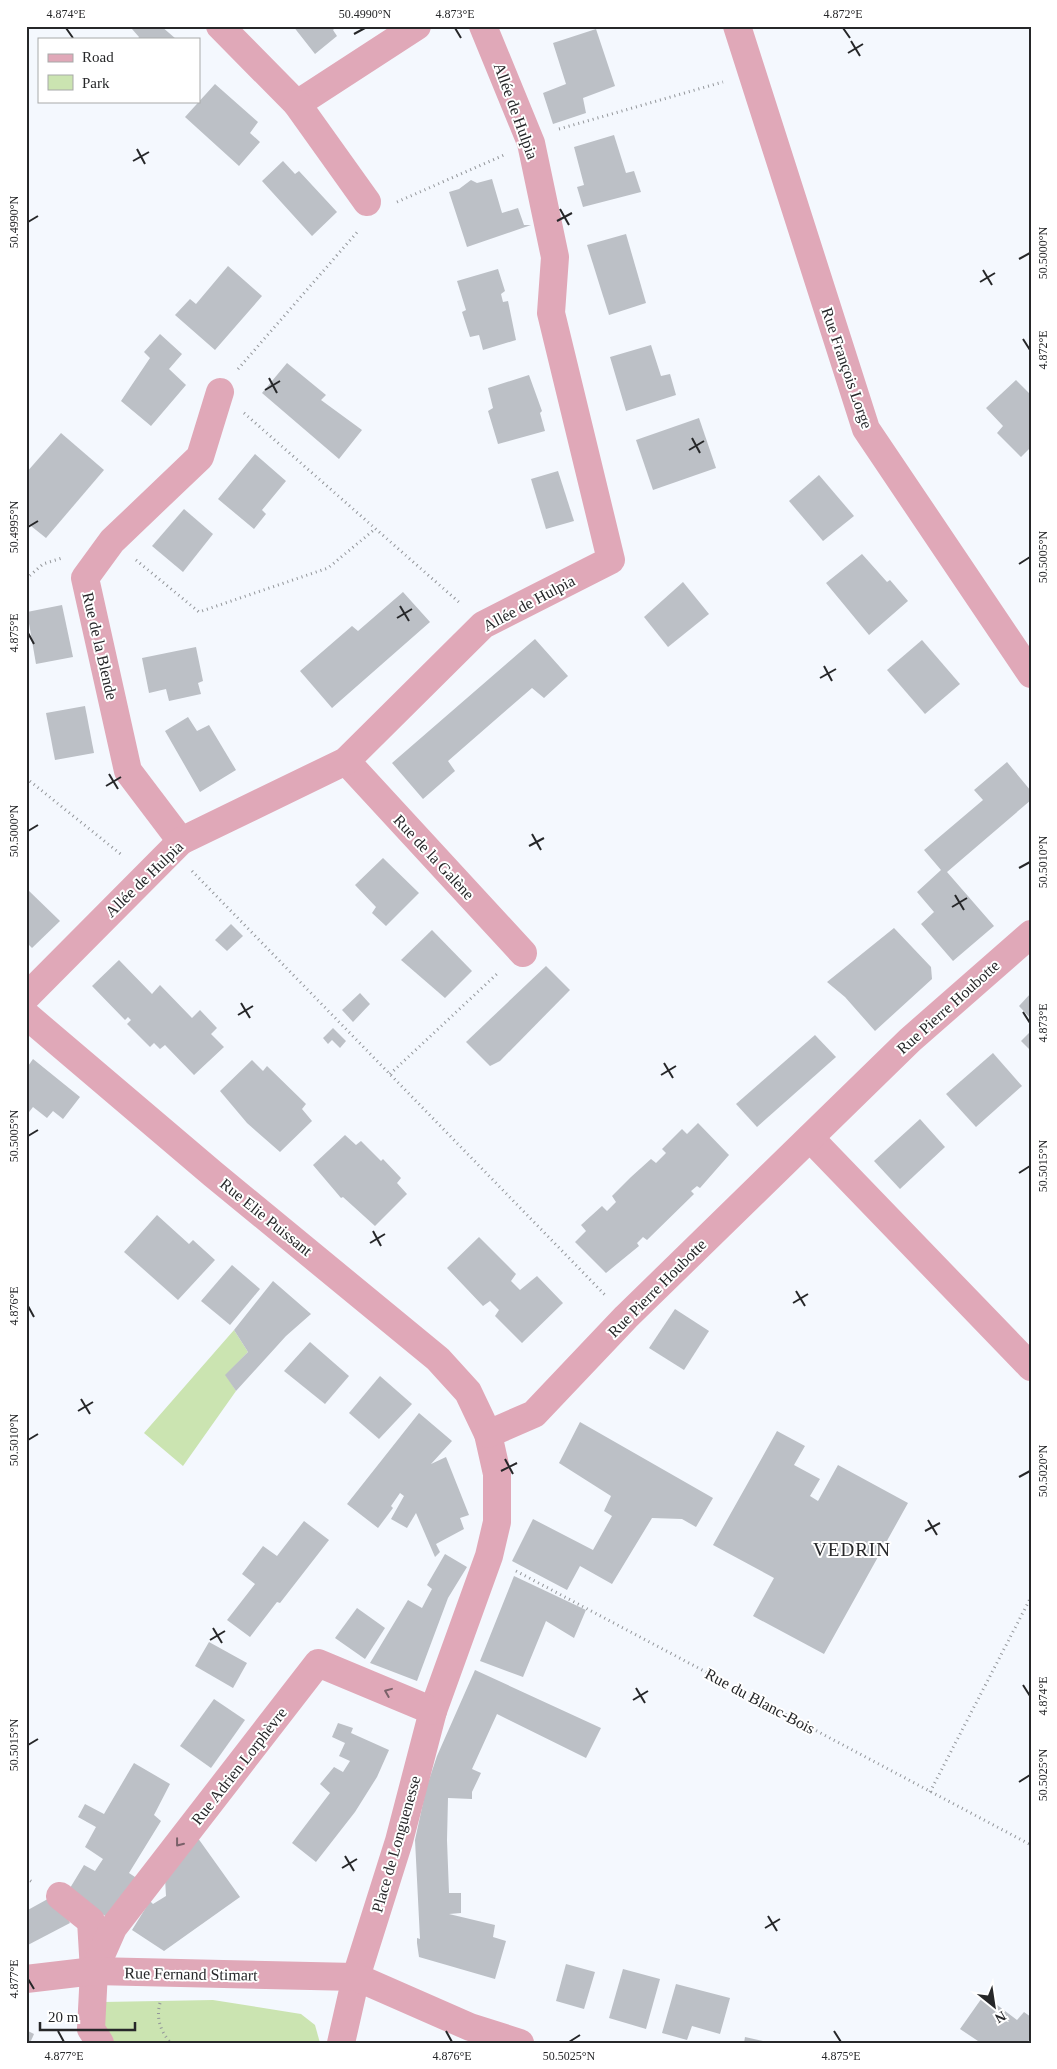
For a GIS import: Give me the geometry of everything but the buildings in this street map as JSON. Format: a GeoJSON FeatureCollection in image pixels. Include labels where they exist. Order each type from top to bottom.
{"type":"FeatureCollection","features":[{"type":"Feature","properties":{"kind":"street"},"geometry":{"type":"LineString","coordinates":[[220,26],[297,104],[373,211]]}},
{"type":"Feature","properties":{"kind":"street"},"geometry":{"type":"LineString","coordinates":[[297,104],[417,26]]}},
{"type":"Feature","properties":{"kind":"street","name":"Allée de Hulpia"},"geometry":{"type":"LineString","coordinates":[[26,997],[177,846],[346,761],[484,625],[611,560],[551,313],[555,257],[531,143],[483,26]]}},
{"type":"Feature","properties":{"kind":"street","name":"Rue François Lorge"},"geometry":{"type":"LineString","coordinates":[[736,26],[866,429],[1031,674]]}},
{"type":"Feature","properties":{"kind":"street","name":"Rue de la Blende"},"geometry":{"type":"LineString","coordinates":[[177,846],[128,771],[85,578],[112,541],[200,457],[220,392]]}},
{"type":"Feature","properties":{"kind":"street","name":"Rue de la Galène"},"geometry":{"type":"LineString","coordinates":[[346,761],[523,953]]}},
{"type":"Feature","properties":{"kind":"street","name":"Rue Pierre Houbotte"},"geometry":{"type":"LineString","coordinates":[[488,1434],[534,1414],[626,1316],[910,1040],[1031,934]]}},
{"type":"Feature","properties":{"kind":"street","name":"Rue Elie Puissant"},"geometry":{"type":"LineString","coordinates":[[26,1015],[213,1174],[438,1359],[468,1392],[488,1434]]}},
{"type":"Feature","properties":{"kind":"street"},"geometry":{"type":"LineString","coordinates":[[810,1138],[1031,1367]]}},
{"type":"Feature","properties":{"kind":"street"},"geometry":{"type":"LineString","coordinates":[[433,1711],[489,1556],[497,1522],[497,1474],[488,1434]]}},
{"type":"Feature","properties":{"kind":"street","name":"Rue Adrien Lorphèvre"},"geometry":{"type":"LineString","coordinates":[[94,1971],[113,1928],[318,1664],[433,1711]]}},
{"type":"Feature","properties":{"kind":"street","name":"Place de Longuenesse"},"geometry":{"type":"LineString","coordinates":[[341,2043],[356,1977],[399,1840],[433,1711]]}},
{"type":"Feature","properties":{"kind":"street"},"geometry":{"type":"LineString","coordinates":[[60,1896],[91,1921],[94,1971],[91,2029],[100,2043]]}},
{"type":"Feature","properties":{"kind":"street","name":"Rue Fernand Stimart"},"geometry":{"type":"LineString","coordinates":[[26,1979],[94,1971],[356,1977]]}},
{"type":"Feature","properties":{"kind":"street"},"geometry":{"type":"LineString","coordinates":[[356,1977],[470,2027],[520,2043]]}},
{"type":"Feature","properties":{"kind":"path"},"geometry":{"type":"LineString","coordinates":[[484,625],[220,392],[245,360],[373,211],[531,143],[550,132],[702,88]]}},
{"type":"Feature","properties":{"kind":"path"},"geometry":{"type":"LineString","coordinates":[[112,541],[199,612],[328,568],[375,529]]}},
{"type":"Feature","properties":{"kind":"path"},"geometry":{"type":"LineString","coordinates":[[26,778],[147,876]]}},
{"type":"Feature","properties":{"kind":"path"},"geometry":{"type":"LineString","coordinates":[[177,846],[390,1074],[626,1316]]}},
{"type":"Feature","properties":{"kind":"path"},"geometry":{"type":"LineString","coordinates":[[390,1074],[501,970],[523,953]]}},
{"type":"Feature","properties":{"kind":"path","name":"Rue du Blanc-Bois"},"geometry":{"type":"LineString","coordinates":[[489,1556],[1031,1846]]}},
{"type":"Feature","properties":{"kind":"path"},"geometry":{"type":"LineString","coordinates":[[930,1792],[1031,1597]]}},
{"type":"Feature","properties":{"kind":"path"},"geometry":{"type":"LineString","coordinates":[[169,1973],[157,2014],[164,2035],[171,2043]]}},
{"type":"Feature","properties":{"kind":"green space"},"geometry":{"type":"Polygon","coordinates":[[[234,1330],[248,1352],[226,1375],[236,1391],[183,1466],[144,1433],[234,1330]]]}},
{"type":"Feature","properties":{"kind":"green space"},"geometry":{"type":"Polygon","coordinates":[[[213,2000],[301,2014],[315,2025],[320,2043],[114,2043],[105,2026],[103,2002],[213,2000]]]}},
{"type":"Feature","properties":{"kind":"district","name":"VEDRIN"},"geometry":{"type":"Point","coordinates":[852,1549]}}]}
